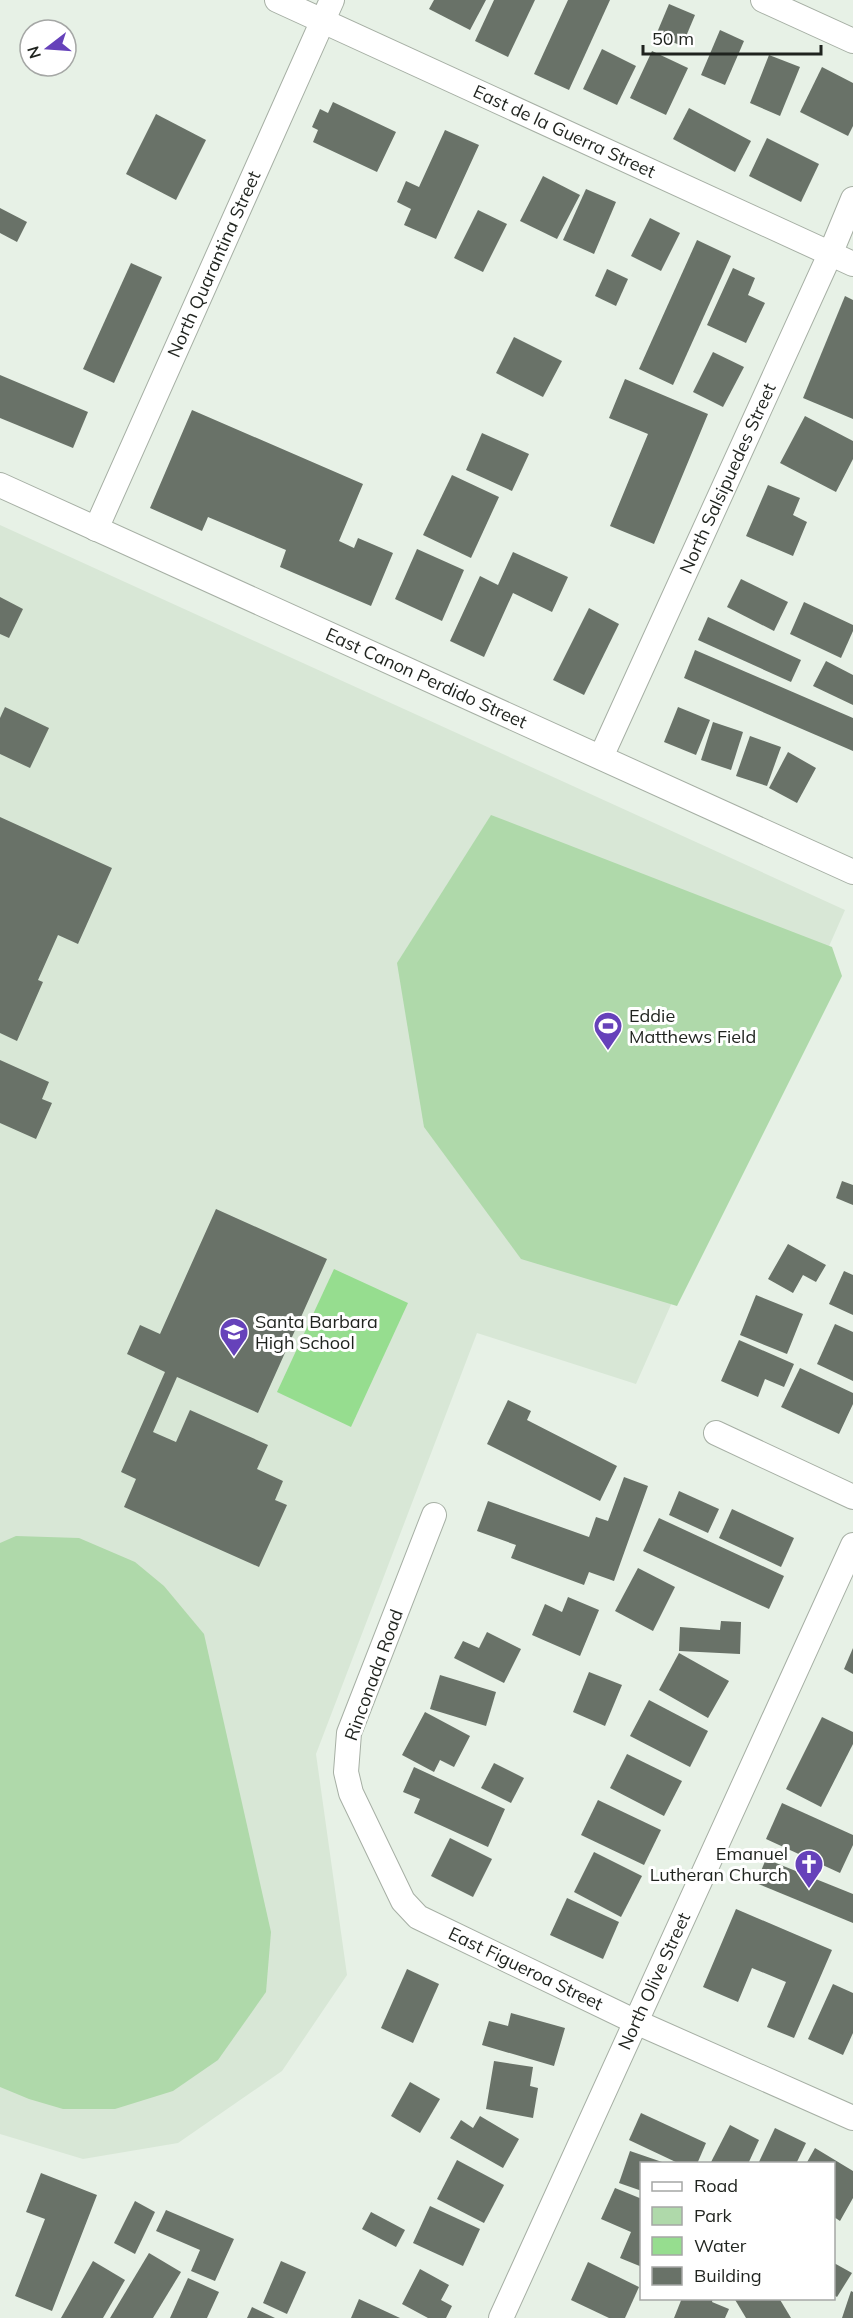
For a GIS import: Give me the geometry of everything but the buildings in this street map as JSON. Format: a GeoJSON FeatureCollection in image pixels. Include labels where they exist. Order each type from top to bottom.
{"type":"FeatureCollection","features":[{"type":"Feature","properties":{"kind":"street","name":"East de la Guerra Street"},"geometry":{"type":"LineString","coordinates":[[277,0],[327,11],[853,264]]}},
{"type":"Feature","properties":{"kind":"street"},"geometry":{"type":"LineString","coordinates":[[763,0],[853,41]]}},
{"type":"Feature","properties":{"kind":"street","name":"North Quarantina Street"},"geometry":{"type":"LineString","coordinates":[[96,529],[327,11]]}},
{"type":"Feature","properties":{"kind":"street","name":"North Salsipuedes Street"},"geometry":{"type":"LineString","coordinates":[[601,757],[853,199]]}},
{"type":"Feature","properties":{"kind":"street","name":"East Canon Perdido Street"},"geometry":{"type":"LineString","coordinates":[[0,485],[853,872]]}},
{"type":"Feature","properties":{"kind":"street"},"geometry":{"type":"LineString","coordinates":[[716,1433],[853,1497]]}},
{"type":"Feature","properties":{"kind":"street","name":"Rinconada Road"},"geometry":{"type":"LineString","coordinates":[[403,1901],[351,1793],[346,1772],[347,1744],[349,1733],[434,1515]]}},
{"type":"Feature","properties":{"kind":"street","name":"North Olive Street"},"geometry":{"type":"LineString","coordinates":[[501,2318],[853,1545]]}},
{"type":"Feature","properties":{"kind":"street","name":"East Figueroa Street"},"geometry":{"type":"LineString","coordinates":[[403,1901],[418,1917],[636,2022],[853,2118]]}},
{"type":"Feature","properties":{"kind":"shaded area","name":"Santa Barbara High School"},"geometry":{"type":"Polygon","coordinates":[[[0,525],[845,910],[636,1384],[477,1333],[316,1754],[347,1975],[282,2071],[178,2143],[83,2159],[0,2134],[0,525]]]}},
{"type":"Feature","properties":{"kind":"green space","name":"Eddie Matthews Field"},"geometry":{"type":"Polygon","coordinates":[[[491,815],[832,947],[842,976],[677,1306],[521,1259],[424,1127],[397,963],[491,815]]]}},
{"type":"Feature","properties":{"kind":"green space"},"geometry":{"type":"Polygon","coordinates":[[[16,1536],[79,1538],[135,1562],[164,1586],[204,1634],[271,1932],[266,1992],[218,2060],[173,2091],[115,2109],[63,2109],[0,2087],[0,1543],[16,1536]]]}},
{"type":"Feature","properties":{"kind":"water"},"geometry":{"type":"Polygon","coordinates":[[[334,1269],[408,1303],[351,1427],[277,1392],[334,1269]]]}},
{"type":"Feature","properties":{"kind":"place","name":"Eddie Matthews Field"},"geometry":{"type":"Point","coordinates":[608,1052]}},
{"type":"Feature","properties":{"kind":"place","name":"Santa Barbara High School"},"geometry":{"type":"Point","coordinates":[234,1358]}},
{"type":"Feature","properties":{"kind":"place","name":"Emanuel Lutheran Church"},"geometry":{"type":"Point","coordinates":[809,1890]}}]}
